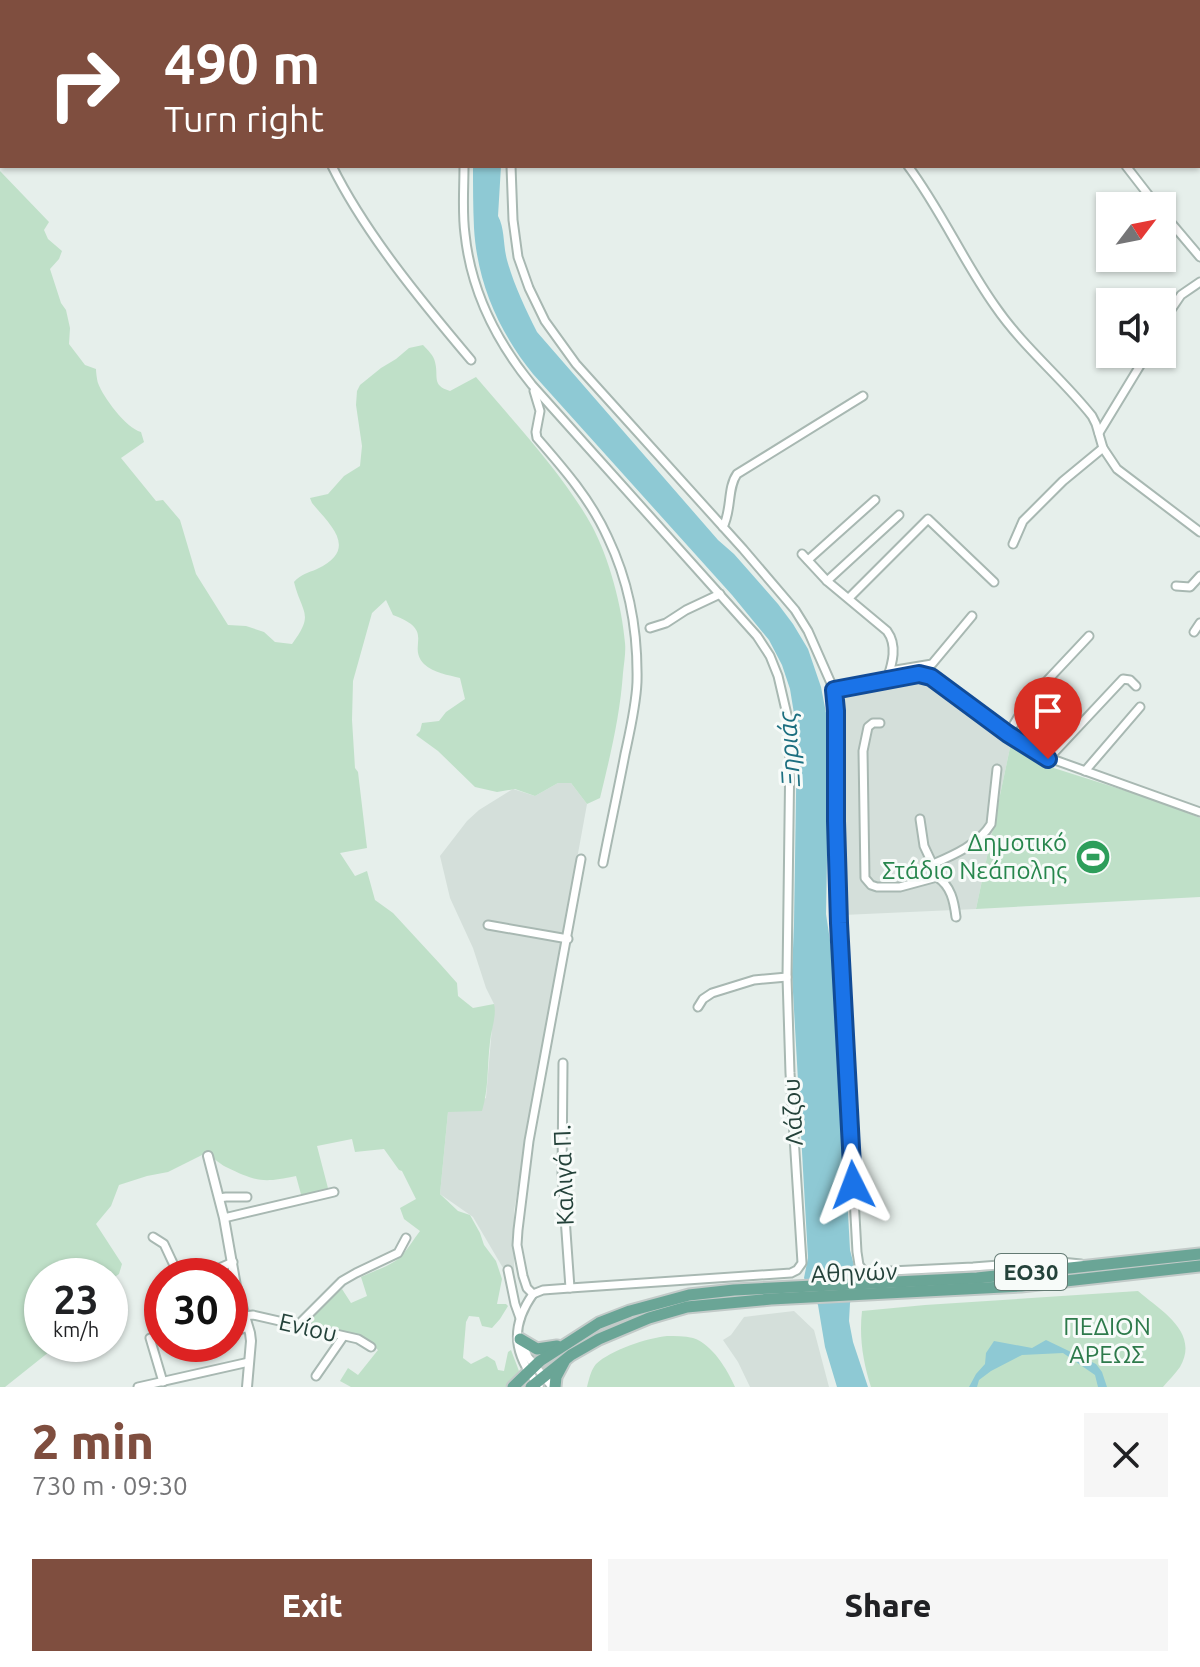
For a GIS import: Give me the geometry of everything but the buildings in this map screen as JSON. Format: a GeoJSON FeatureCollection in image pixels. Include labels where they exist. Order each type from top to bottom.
{"type":"FeatureCollection","features":[{"type":"Feature","properties":{"kind":"main road","name":"Αθηνών"},"geometry":{"type":"LineString","coordinates":[[862,1290],[1200,1254]]}},
{"type":"Feature","properties":{"kind":"main road","name":"Αθηνών"},"geometry":{"type":"LineString","coordinates":[[535,1378],[569,1342],[608,1319],[689,1295],[734,1290],[805,1292],[1021,1286],[1200,1266]]}},
{"type":"Feature","properties":{"kind":"main road","name":"Αθηνών"},"geometry":{"type":"LineString","coordinates":[[513,1387],[535,1378],[599,1339],[669,1311],[805,1292]]}},
{"type":"Feature","properties":{"kind":"main road"},"geometry":{"type":"LineString","coordinates":[[518,1335],[537,1349],[569,1342]]}},
{"type":"Feature","properties":{"kind":"main road"},"geometry":{"type":"LineString","coordinates":[[554,1387],[559,1369],[571,1355]]}},
{"type":"Feature","properties":{"kind":"street"},"geometry":{"type":"LineString","coordinates":[[333,168],[371,231],[471,360]]}},
{"type":"Feature","properties":{"kind":"street","name":"Λάζου"},"geometry":{"type":"LineString","coordinates":[[464,168],[465,232],[475,282],[499,340],[532,385],[757,636],[778,676],[788,719],[790,746],[787,977],[802,1263],[794,1272]]}},
{"type":"Feature","properties":{"kind":"street"},"geometry":{"type":"LineString","coordinates":[[511,168],[518,257],[545,321],[576,364],[795,610],[806,626],[834,690],[919,674],[928,675],[1008,734],[1048,759],[1200,812]]}},
{"type":"Feature","properties":{"kind":"street"},"geometry":{"type":"LineString","coordinates":[[909,168],[995,307],[1038,359],[1086,409],[1096,424],[1103,448],[1117,469],[1200,532]]}},
{"type":"Feature","properties":{"kind":"street"},"geometry":{"type":"LineString","coordinates":[[1128,168],[1146,192]]}},
{"type":"Feature","properties":{"kind":"street"},"geometry":{"type":"LineString","coordinates":[[1176,229],[1200,257]]}},
{"type":"Feature","properties":{"kind":"street"},"geometry":{"type":"LineString","coordinates":[[1176,302],[1200,282]]}},
{"type":"Feature","properties":{"kind":"street"},"geometry":{"type":"LineString","coordinates":[[1099,433],[1138,368]]}},
{"type":"Feature","properties":{"kind":"street"},"geometry":{"type":"LineString","coordinates":[[532,385],[540,411],[537,438],[580,490],[608,536],[629,597],[637,683],[603,863]]}},
{"type":"Feature","properties":{"kind":"street"},"geometry":{"type":"LineString","coordinates":[[723,527],[729,514],[733,481],[737,474],[863,396]]}},
{"type":"Feature","properties":{"kind":"street"},"geometry":{"type":"LineString","coordinates":[[1013,544],[1023,521],[1063,481],[1103,448]]}},
{"type":"Feature","properties":{"kind":"street"},"geometry":{"type":"LineString","coordinates":[[808,560],[875,500]]}},
{"type":"Feature","properties":{"kind":"street"},"geometry":{"type":"LineString","coordinates":[[827,581],[899,515]]}},
{"type":"Feature","properties":{"kind":"street"},"geometry":{"type":"LineString","coordinates":[[849,598],[928,519],[994,582]]}},
{"type":"Feature","properties":{"kind":"street"},"geometry":{"type":"LineString","coordinates":[[802,554],[827,581],[892,638],[894,647],[887,680]]}},
{"type":"Feature","properties":{"kind":"street"},"geometry":{"type":"LineString","coordinates":[[1176,586],[1190,587],[1200,576]]}},
{"type":"Feature","properties":{"kind":"street"},"geometry":{"type":"LineString","coordinates":[[650,628],[666,623],[720,594]]}},
{"type":"Feature","properties":{"kind":"street"},"geometry":{"type":"LineString","coordinates":[[890,671],[932,664],[972,616]]}},
{"type":"Feature","properties":{"kind":"street"},"geometry":{"type":"LineString","coordinates":[[1194,632],[1200,623]]}},
{"type":"Feature","properties":{"kind":"street"},"geometry":{"type":"LineString","coordinates":[[1008,734],[1027,702],[1089,636]]}},
{"type":"Feature","properties":{"kind":"street"},"geometry":{"type":"LineString","coordinates":[[1048,759],[1123,679],[1130,680],[1136,686]]}},
{"type":"Feature","properties":{"kind":"street","name":"Αθηνών"},"geometry":{"type":"LineString","coordinates":[[834,690],[839,923],[857,1252],[862,1269],[870,1272],[1051,1261],[1087,1265]]}},
{"type":"Feature","properties":{"kind":"street"},"geometry":{"type":"LineString","coordinates":[[1085,771],[1140,707]]}},
{"type":"Feature","properties":{"kind":"street"},"geometry":{"type":"LineString","coordinates":[[880,723],[868,727],[863,751],[865,878],[871,885],[893,887],[939,878]]}},
{"type":"Feature","properties":{"kind":"street"},"geometry":{"type":"LineString","coordinates":[[933,864],[953,856],[979,839],[991,824],[997,769]]}},
{"type":"Feature","properties":{"kind":"street"},"geometry":{"type":"LineString","coordinates":[[920,819],[924,846],[953,899],[956,917]]}},
{"type":"Feature","properties":{"kind":"street"},"geometry":{"type":"LineString","coordinates":[[554,1387],[535,1378],[518,1335],[520,1318],[533,1294],[523,1276],[517,1245],[532,1128],[581,859]]}},
{"type":"Feature","properties":{"kind":"street"},"geometry":{"type":"LineString","coordinates":[[488,925],[568,939]]}},
{"type":"Feature","properties":{"kind":"street"},"geometry":{"type":"LineString","coordinates":[[698,1007],[712,993],[754,980],[787,977]]}},
{"type":"Feature","properties":{"kind":"street","name":"Καλιγά Π."},"geometry":{"type":"LineString","coordinates":[[563,1063],[562,1175],[570,1288]]}},
{"type":"Feature","properties":{"kind":"street"},"geometry":{"type":"LineString","coordinates":[[208,1156],[232,1258]]}},
{"type":"Feature","properties":{"kind":"street"},"geometry":{"type":"LineString","coordinates":[[224,1218],[334,1192]]}},
{"type":"Feature","properties":{"kind":"street"},"geometry":{"type":"LineString","coordinates":[[219,1198],[247,1197]]}},
{"type":"Feature","properties":{"kind":"street"},"geometry":{"type":"LineString","coordinates":[[153,1237],[164,1244],[171,1258]]}},
{"type":"Feature","properties":{"kind":"street"},"geometry":{"type":"LineString","coordinates":[[297,1326],[342,1281],[398,1253],[406,1238]]}},
{"type":"Feature","properties":{"kind":"street"},"geometry":{"type":"LineString","coordinates":[[508,1270],[520,1318]]}},
{"type":"Feature","properties":{"kind":"street","name":"Αθηνών"},"geometry":{"type":"LineString","coordinates":[[533,1294],[543,1290],[794,1272]]}},
{"type":"Feature","properties":{"kind":"street","name":"Ενίου"},"geometry":{"type":"LineString","coordinates":[[248,1316],[358,1339],[371,1347]]}},
{"type":"Feature","properties":{"kind":"street"},"geometry":{"type":"LineString","coordinates":[[246,1387],[251,1341],[248,1327]]}},
{"type":"Feature","properties":{"kind":"street"},"geometry":{"type":"LineString","coordinates":[[316,1376],[343,1337]]}},
{"type":"Feature","properties":{"kind":"street"},"geometry":{"type":"LineString","coordinates":[[157,1362],[163,1382]]}},
{"type":"Feature","properties":{"kind":"street"},"geometry":{"type":"LineString","coordinates":[[138,1387],[249,1362]]}},
{"type":"Feature","properties":{"kind":"street"},"geometry":{"type":"LineString","coordinates":[[187,1376],[191,1387]]}},
{"type":"Feature","properties":{"kind":"shaded area"},"geometry":{"type":"Polygon","coordinates":[[[925,679],[1011,743],[976,909],[843,915],[841,693],[925,679]]]}},
{"type":"Feature","properties":{"kind":"shaded area"},"geometry":{"type":"Polygon","coordinates":[[[558,783],[571,783],[587,804],[514,1211],[514,1279],[506,1279],[503,1268],[473,1217],[440,1194],[448,1112],[486,1098],[494,1004],[450,898],[440,856],[479,810],[513,789],[535,796],[558,783]]]}},
{"type":"Feature","properties":{"kind":"shaded area"},"geometry":{"type":"Polygon","coordinates":[[[794,1311],[814,1330],[829,1387],[750,1387],[723,1340],[731,1335],[744,1317],[794,1311]]]}},
{"type":"Feature","properties":{"kind":"green space"},"geometry":{"type":"Polygon","coordinates":[[[0,171],[49,222],[44,230],[48,239],[62,251],[50,269],[66,310],[70,328],[69,344],[85,365],[96,369],[98,382],[110,404],[129,425],[141,432],[144,442],[121,458],[156,501],[163,500],[180,520],[196,574],[228,625],[246,626],[264,632],[275,642],[292,644],[299,634],[305,613],[294,582],[330,561],[339,545],[333,529],[310,498],[328,494],[344,476],[360,466],[362,446],[356,405],[360,385],[409,348],[423,345],[434,360],[440,386],[450,391],[476,377],[553,468],[581,507],[609,567],[618,598],[625,646],[617,721],[600,798],[587,804],[571,783],[558,783],[535,796],[515,789],[497,792],[475,787],[438,751],[416,735],[422,723],[439,721],[465,699],[460,678],[436,672],[424,664],[419,657],[414,627],[393,615],[386,600],[372,613],[353,681],[355,768],[367,848],[340,853],[355,876],[367,871],[375,900],[393,913],[457,983],[458,996],[473,1008],[494,1004],[482,1111],[448,1112],[440,1194],[458,1211],[470,1215],[484,1245],[496,1261],[502,1279],[497,1304],[508,1306],[492,1328],[482,1326],[479,1317],[469,1316],[463,1358],[471,1364],[487,1356],[495,1361],[498,1370],[504,1371],[511,1350],[519,1371],[506,1387],[351,1387],[340,1381],[348,1368],[358,1375],[378,1350],[364,1337],[305,1325],[342,1289],[351,1303],[367,1296],[361,1277],[398,1259],[420,1231],[404,1219],[400,1208],[416,1199],[402,1171],[384,1149],[355,1152],[352,1139],[317,1146],[329,1192],[302,1198],[296,1176],[276,1180],[253,1178],[204,1154],[168,1172],[119,1185],[111,1206],[96,1224],[118,1258],[24,1258],[24,1362],[36,1362],[5,1387],[0,1387],[0,171]]]}},
{"type":"Feature","properties":{"kind":"green space","name":"Δημοτικό Στάδιο Νεάπολης"},"geometry":{"type":"Polygon","coordinates":[[[1011,743],[1041,764],[1158,801],[1200,818],[1200,897],[976,909],[1011,743]]]}},
{"type":"Feature","properties":{"kind":"green space","name":"ΠΕΔΙΟΝ ΑΡΕΩΣ"},"geometry":{"type":"Polygon","coordinates":[[[1138,1291],[1175,1323],[1185,1343],[1185,1355],[1180,1367],[1163,1387],[871,1387],[862,1349],[862,1311],[1138,1291]]]}},
{"type":"Feature","properties":{"kind":"green space"},"geometry":{"type":"Polygon","coordinates":[[[667,1336],[700,1341],[713,1351],[735,1387],[587,1387],[593,1369],[603,1359],[630,1346],[667,1336]]]}},
{"type":"Feature","properties":{"kind":"water"},"geometry":{"type":"Polygon","coordinates":[[[473,168],[501,168],[498,216],[506,254],[516,287],[537,332],[718,540],[778,604],[808,649],[821,687],[828,723],[829,752],[826,914],[835,974],[850,1250],[858,1281],[850,1303],[849,1321],[868,1387],[837,1387],[825,1347],[818,1305],[804,1278],[808,1258],[792,974],[797,732],[790,689],[782,665],[769,640],[732,595],[521,358],[500,324],[485,287],[474,228],[473,168]]]}},
{"type":"Feature","properties":{"kind":"water"},"geometry":{"type":"Polygon","coordinates":[[[1046,1340],[1096,1364],[1107,1387],[1098,1387],[1095,1375],[1063,1353],[1022,1355],[991,1371],[979,1380],[977,1387],[969,1387],[985,1364],[986,1353],[994,1341],[1032,1348],[1046,1340]]]}},
{"type":"Feature","properties":{"kind":"place","name":"Δημοτικό Στάδιο Νεάπολης"},"geometry":{"type":"Point","coordinates":[1093,857]}},
{"type":"Feature","properties":{"kind":"route"},"geometry":{"type":"LineString","coordinates":[[853,1185],[839,923],[834,690],[925,674],[1048,759]]}},
{"type":"Feature","properties":{"kind":"water label","name":"Ξηριάς"},"geometry":{"type":"Point","coordinates":[789,749]}}]}
